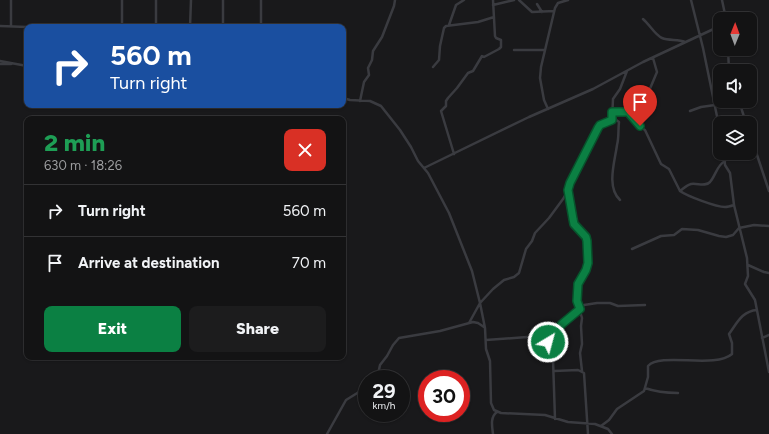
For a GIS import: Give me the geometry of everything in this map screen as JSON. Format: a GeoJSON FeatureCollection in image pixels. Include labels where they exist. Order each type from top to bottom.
{"type":"FeatureCollection","features":[{"type":"Feature","properties":{"kind":"street"},"geometry":{"type":"LineString","coordinates":[[10,26],[11,0]]}},
{"type":"Feature","properties":{"kind":"street"},"geometry":{"type":"LineString","coordinates":[[122,0],[122,24]]}},
{"type":"Feature","properties":{"kind":"street"},"geometry":{"type":"LineString","coordinates":[[156,0],[156,24]]}},
{"type":"Feature","properties":{"kind":"street"},"geometry":{"type":"LineString","coordinates":[[190,24],[191,0]]}},
{"type":"Feature","properties":{"kind":"street"},"geometry":{"type":"LineString","coordinates":[[223,24],[224,0]]}},
{"type":"Feature","properties":{"kind":"street"},"geometry":{"type":"LineString","coordinates":[[261,0],[261,24]]}},
{"type":"Feature","properties":{"kind":"street"},"geometry":{"type":"LineString","coordinates":[[360,101],[364,82],[369,75],[368,68],[372,60],[373,51],[382,37],[395,0]]}},
{"type":"Feature","properties":{"kind":"street"},"geometry":{"type":"LineString","coordinates":[[449,25],[456,5],[464,0]]}},
{"type":"Feature","properties":{"kind":"street"},"geometry":{"type":"LineString","coordinates":[[454,154],[441,111],[446,106],[446,101],[448,98],[458,88],[468,73],[474,70],[482,56],[484,57],[499,50],[501,40],[495,36],[492,0]]}},
{"type":"Feature","properties":{"kind":"street"},"geometry":{"type":"LineString","coordinates":[[493,5],[514,0]]}},
{"type":"Feature","properties":{"kind":"street"},"geometry":{"type":"LineString","coordinates":[[519,0],[532,12],[554,11]]}},
{"type":"Feature","properties":{"kind":"street"},"geometry":{"type":"LineString","coordinates":[[548,109],[544,100],[540,78],[545,50],[554,11],[558,2],[568,0]]}},
{"type":"Feature","properties":{"kind":"street"},"geometry":{"type":"LineString","coordinates":[[691,0],[713,96]]}},
{"type":"Feature","properties":{"kind":"street"},"geometry":{"type":"LineString","coordinates":[[722,0],[725,12]]}},
{"type":"Feature","properties":{"kind":"street"},"geometry":{"type":"LineString","coordinates":[[537,4],[542,12]]}},
{"type":"Feature","properties":{"kind":"street"},"geometry":{"type":"LineString","coordinates":[[433,67],[439,60],[444,28],[449,25],[478,22],[494,17]]}},
{"type":"Feature","properties":{"kind":"street"},"geometry":{"type":"LineString","coordinates":[[643,19],[652,27],[656,34],[662,37],[685,42]]}},
{"type":"Feature","properties":{"kind":"street"},"geometry":{"type":"LineString","coordinates":[[0,26],[24,27]]}},
{"type":"Feature","properties":{"kind":"street"},"geometry":{"type":"LineString","coordinates":[[424,168],[593,89],[653,57],[713,30]]}},
{"type":"Feature","properties":{"kind":"street"},"geometry":{"type":"LineString","coordinates":[[514,50],[545,50]]}},
{"type":"Feature","properties":{"kind":"street"},"geometry":{"type":"LineString","coordinates":[[612,112],[628,112],[649,106],[649,91],[657,72],[653,57]]}},
{"type":"Feature","properties":{"kind":"street"},"geometry":{"type":"LineString","coordinates":[[0,62],[24,65]]}},
{"type":"Feature","properties":{"kind":"street"},"geometry":{"type":"LineString","coordinates":[[470,323],[480,303],[493,289],[504,280],[514,278],[519,273],[526,249],[531,244],[534,233],[549,218],[568,190],[574,173],[600,125],[610,121],[612,117],[613,99],[620,89],[627,70]]}},
{"type":"Feature","properties":{"kind":"street"},"geometry":{"type":"LineString","coordinates":[[346,99],[370,101],[381,106],[400,130],[418,161],[438,190],[454,225],[472,271],[485,328],[486,349],[490,361],[491,403],[493,408],[497,412],[545,415],[568,422],[588,423],[601,426],[612,434]]}},
{"type":"Feature","properties":{"kind":"street"},"geometry":{"type":"LineString","coordinates":[[690,111],[701,107],[713,105]]}},
{"type":"Feature","properties":{"kind":"street"},"geometry":{"type":"LineString","coordinates":[[628,112],[645,130],[661,164],[670,168],[680,191],[697,200],[720,206],[732,206]]}},
{"type":"Feature","properties":{"kind":"street"},"geometry":{"type":"LineString","coordinates":[[612,117],[619,122],[618,143],[614,160],[612,184],[614,195],[620,200]]}},
{"type":"Feature","properties":{"kind":"street"},"geometry":{"type":"LineString","coordinates":[[757,155],[769,191]]}},
{"type":"Feature","properties":{"kind":"street"},"geometry":{"type":"LineString","coordinates":[[680,191],[691,184],[700,185],[708,183],[716,174],[720,164],[725,161],[725,165],[730,173],[732,206],[735,209],[748,264],[748,276],[745,284],[755,300],[769,372]]}},
{"type":"Feature","properties":{"kind":"street"},"geometry":{"type":"LineString","coordinates":[[568,190],[574,224],[586,237],[587,241],[588,263],[586,270],[578,284],[577,301],[582,318],[582,344],[580,353],[582,371],[584,375],[588,434]]}},
{"type":"Feature","properties":{"kind":"street"},"geometry":{"type":"LineString","coordinates":[[632,249],[661,236],[674,234],[682,229],[698,230],[726,237],[733,236],[740,228],[754,225],[769,226]]}},
{"type":"Feature","properties":{"kind":"street"},"geometry":{"type":"LineString","coordinates":[[748,264],[769,273]]}},
{"type":"Feature","properties":{"kind":"street"},"geometry":{"type":"LineString","coordinates":[[548,341],[562,324],[584,305],[610,303],[618,306],[645,305]]}},
{"type":"Feature","properties":{"kind":"street"},"geometry":{"type":"LineString","coordinates":[[601,426],[610,420],[617,409],[644,391],[648,377],[648,366],[651,362],[728,358],[732,354],[733,350],[730,334],[745,313],[751,310],[757,310]]}},
{"type":"Feature","properties":{"kind":"street"},"geometry":{"type":"LineString","coordinates":[[379,370],[380,365],[387,356],[392,345],[399,338],[440,331],[476,322],[485,328]]}},
{"type":"Feature","properties":{"kind":"street"},"geometry":{"type":"LineString","coordinates":[[762,338],[769,335]]}},
{"type":"Feature","properties":{"kind":"street"},"geometry":{"type":"LineString","coordinates":[[486,340],[527,337],[548,341]]}},
{"type":"Feature","properties":{"kind":"street"},"geometry":{"type":"LineString","coordinates":[[548,341],[553,359],[556,419]]}},
{"type":"Feature","properties":{"kind":"street"},"geometry":{"type":"LineString","coordinates":[[554,371],[582,371]]}},
{"type":"Feature","properties":{"kind":"street"},"geometry":{"type":"LineString","coordinates":[[645,388],[657,390],[660,393],[678,393]]}},
{"type":"Feature","properties":{"kind":"street"},"geometry":{"type":"LineString","coordinates":[[326,434],[346,400],[358,393]]}},
{"type":"Feature","properties":{"kind":"street"},"geometry":{"type":"LineString","coordinates":[[493,434],[492,418],[497,412]]}},
{"type":"Feature","properties":{"kind":"route"},"geometry":{"type":"LineString","coordinates":[[548,342],[562,324],[580,309],[577,301],[578,284],[588,267],[587,238],[574,224],[568,190],[574,173],[600,125],[612,120],[612,112],[628,112],[640,126]]}}]}
